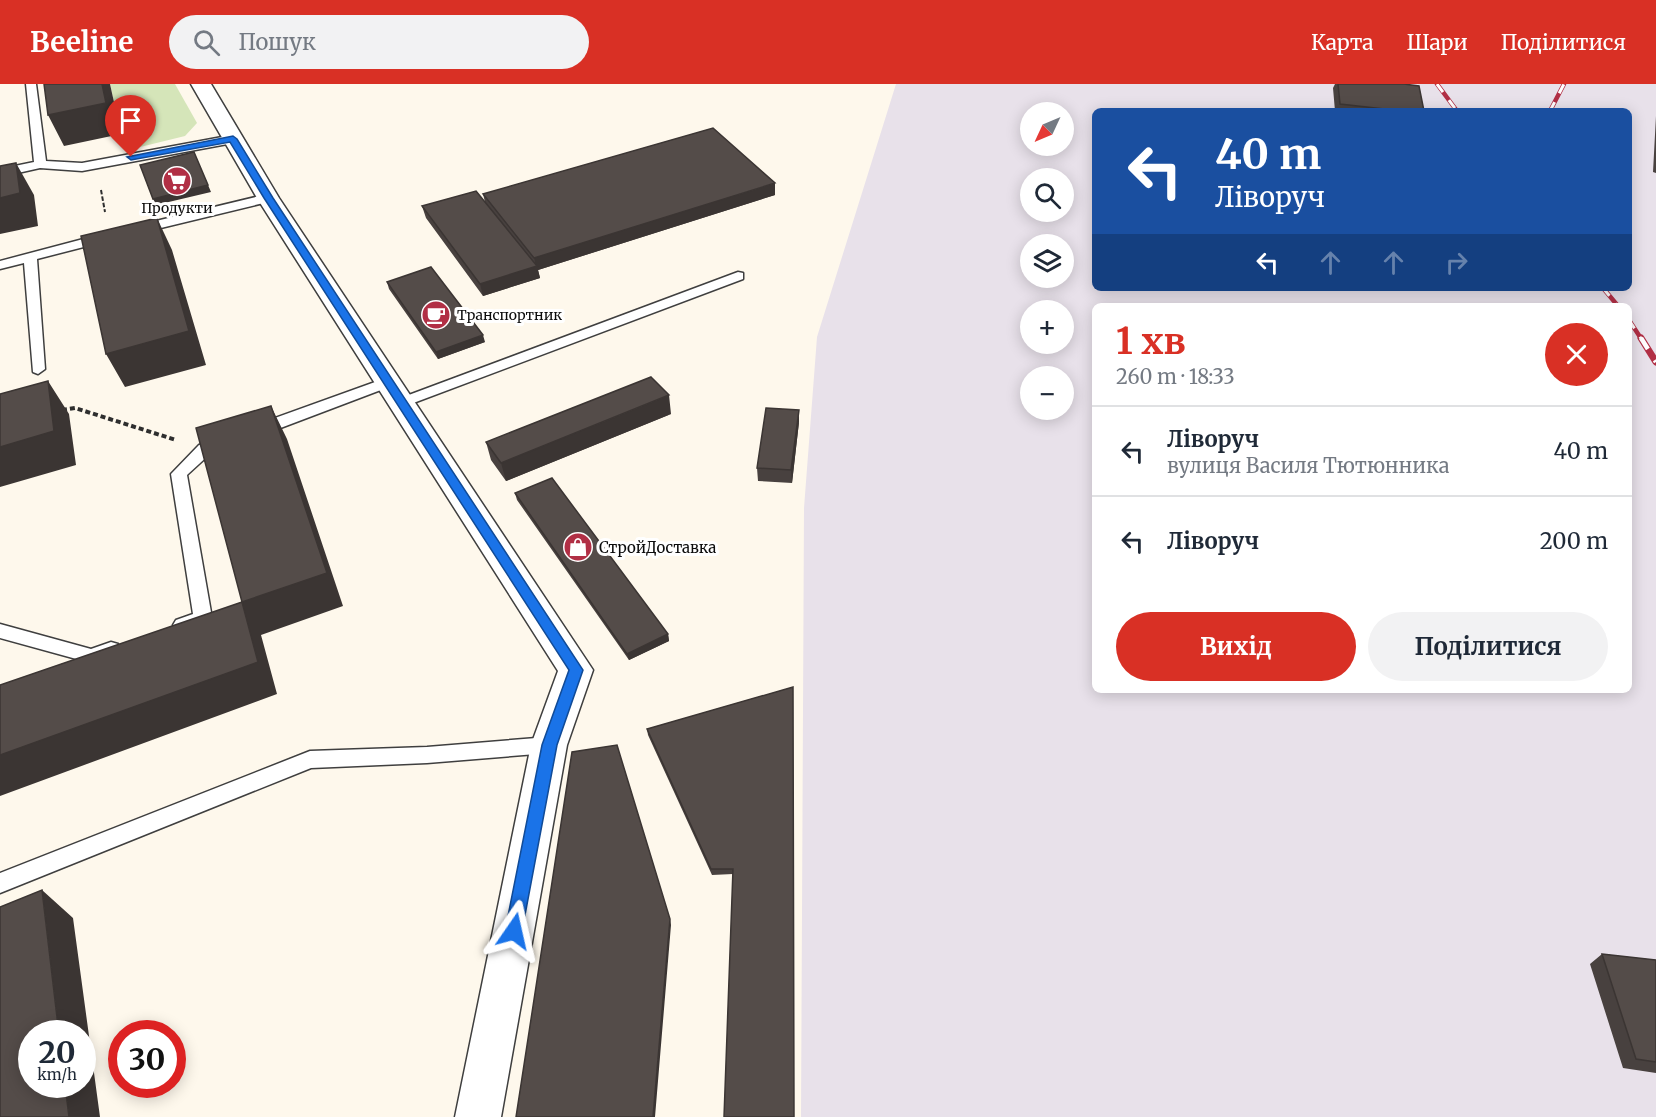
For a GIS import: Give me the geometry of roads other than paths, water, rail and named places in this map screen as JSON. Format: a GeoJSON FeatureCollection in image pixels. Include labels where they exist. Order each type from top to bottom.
{"type":"FeatureCollection","features":[{"type":"Feature","properties":{"kind":"street"},"geometry":{"type":"LineString","coordinates":[[201,84],[268,198],[576,670],[549,745],[478,1117]]}},
{"type":"Feature","properties":{"kind":"lane"},"geometry":{"type":"LineString","coordinates":[[32,84],[40,164]]}},
{"type":"Feature","properties":{"kind":"lane"},"geometry":{"type":"LineString","coordinates":[[0,173],[40,164],[82,167],[233,139]]}},
{"type":"Feature","properties":{"kind":"lane"},"geometry":{"type":"LineString","coordinates":[[0,265],[268,198]]}},
{"type":"Feature","properties":{"kind":"lane"},"geometry":{"type":"LineString","coordinates":[[30,258],[38,369]]}},
{"type":"Feature","properties":{"kind":"lane"},"geometry":{"type":"LineString","coordinates":[[170,629],[203,618],[178,474],[205,449],[396,392],[738,276]]}},
{"type":"Feature","properties":{"kind":"lane"},"geometry":{"type":"LineString","coordinates":[[0,631],[91,656]]}},
{"type":"Feature","properties":{"kind":"lane"},"geometry":{"type":"LineString","coordinates":[[61,666],[125,644]]}},
{"type":"Feature","properties":{"kind":"lane"},"geometry":{"type":"LineString","coordinates":[[0,883],[310,760],[427,755],[549,745]]}},
{"type":"Feature","properties":{"kind":"railway"},"geometry":{"type":"LineString","coordinates":[[1437,84],[1455,108]]}},
{"type":"Feature","properties":{"kind":"railway"},"geometry":{"type":"LineString","coordinates":[[1552,108],[1564,84]]}},
{"type":"Feature","properties":{"kind":"railway"},"geometry":{"type":"LineString","coordinates":[[1606,291],[1616,303]]}},
{"type":"Feature","properties":{"kind":"railway"},"geometry":{"type":"LineString","coordinates":[[1632,325],[1642,340]]}},
{"type":"Feature","properties":{"kind":"railway"},"geometry":{"type":"LineString","coordinates":[[1641,338],[1656,362]]}},
{"type":"Feature","properties":{"kind":"place","name":"Продукти"},"geometry":{"type":"Point","coordinates":[177,181]}},
{"type":"Feature","properties":{"kind":"place","name":"Транспортник"},"geometry":{"type":"Point","coordinates":[436,315]}},
{"type":"Feature","properties":{"kind":"place","name":"СтройДоставка"},"geometry":{"type":"Point","coordinates":[578,547]}}]}
